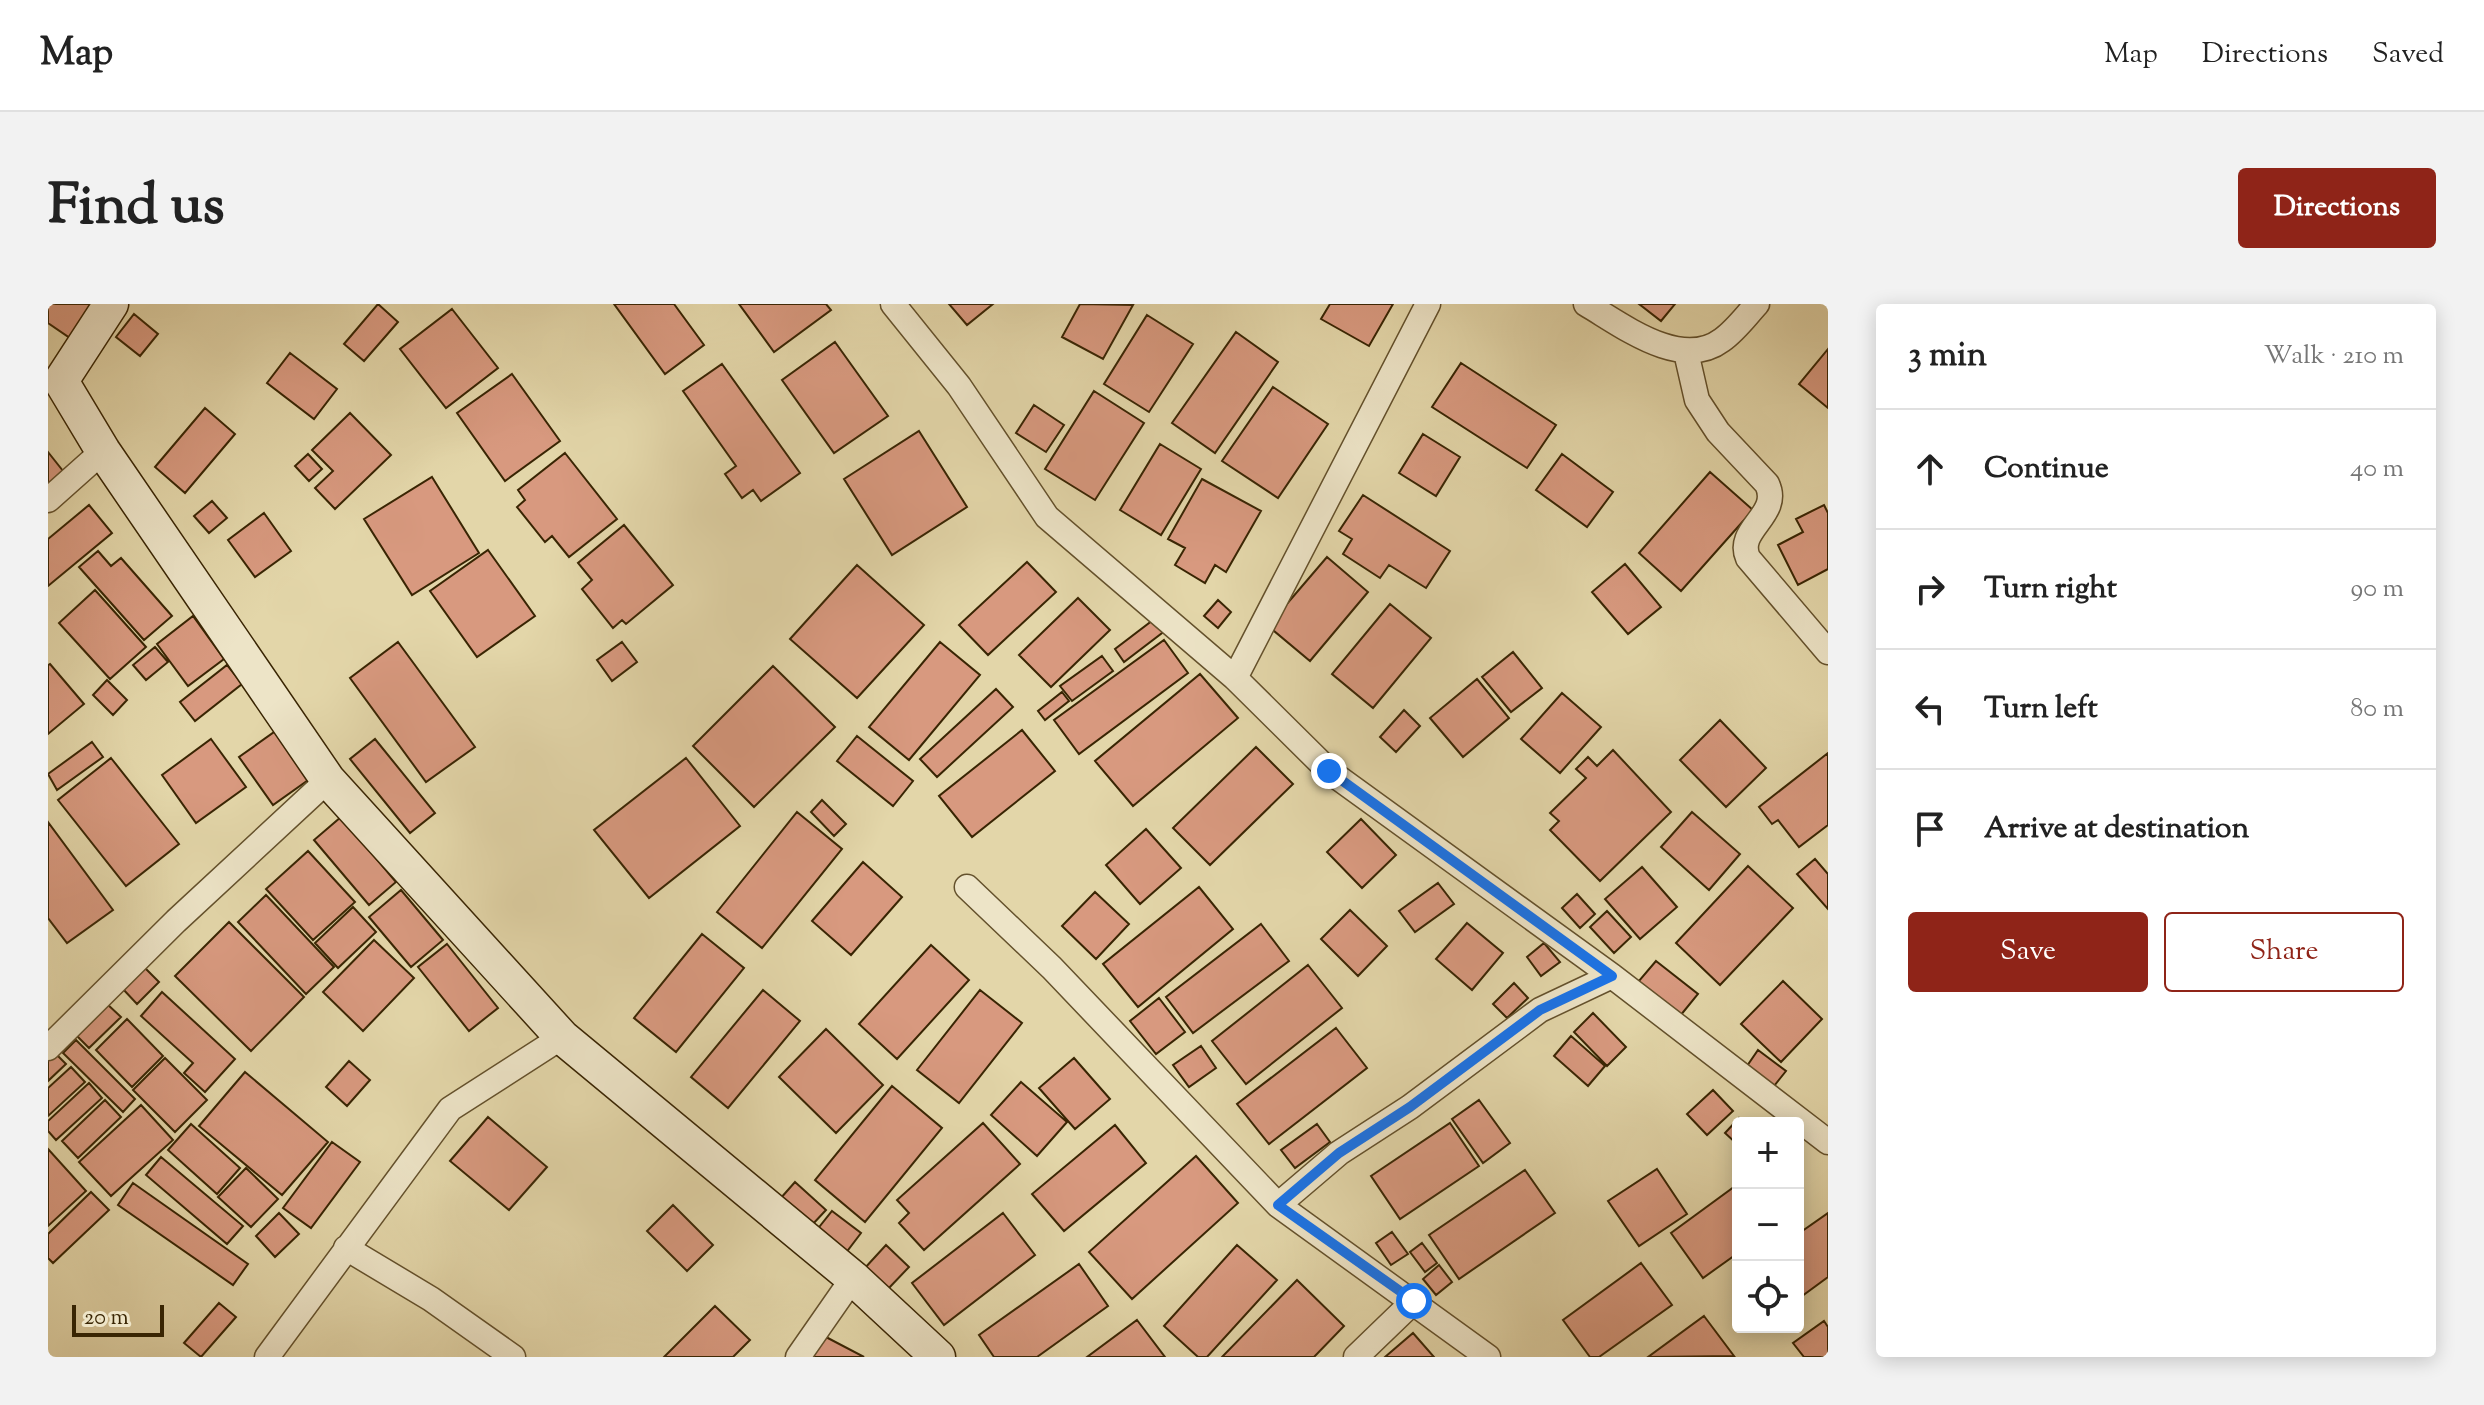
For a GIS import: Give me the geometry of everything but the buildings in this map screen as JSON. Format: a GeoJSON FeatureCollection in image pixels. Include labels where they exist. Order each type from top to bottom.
{"type":"FeatureCollection","features":[{"type":"Feature","properties":{"kind":"street"},"geometry":{"type":"LineString","coordinates":[[111,304],[54,375],[328,780],[562,1037],[853,1278],[938,1357]]}},
{"type":"Feature","properties":{"kind":"street"},"geometry":{"type":"LineString","coordinates":[[893,304],[959,386],[1047,517],[1235,678],[1329,771],[1612,976],[1828,1142]]}},
{"type":"Feature","properties":{"kind":"street"},"geometry":{"type":"LineString","coordinates":[[1235,678],[1428,304]]}},
{"type":"Feature","properties":{"kind":"street"},"geometry":{"type":"LineString","coordinates":[[1586,304],[1641,336],[1686,352],[1720,342],[1757,304]]}},
{"type":"Feature","properties":{"kind":"street"},"geometry":{"type":"LineString","coordinates":[[1686,352],[1697,400],[1718,432],[1767,484],[1772,495],[1769,510],[1748,536],[1744,549],[1748,558],[1828,652]]}},
{"type":"Feature","properties":{"kind":"street"},"geometry":{"type":"LineString","coordinates":[[48,500],[103,451]]}},
{"type":"Feature","properties":{"kind":"street"},"geometry":{"type":"LineString","coordinates":[[48,1048],[176,921],[328,780]]}},
{"type":"Feature","properties":{"kind":"street"},"geometry":{"type":"LineString","coordinates":[[967,887],[1052,968],[1278,1205],[1488,1357]]}},
{"type":"Feature","properties":{"kind":"street"},"geometry":{"type":"LineString","coordinates":[[1278,1205],[1339,1153],[1410,1107],[1540,1010],[1612,976]]}},
{"type":"Feature","properties":{"kind":"street"},"geometry":{"type":"LineString","coordinates":[[268,1357],[450,1109],[562,1037]]}},
{"type":"Feature","properties":{"kind":"street"},"geometry":{"type":"LineString","coordinates":[[346,1248],[431,1299],[513,1357]]}},
{"type":"Feature","properties":{"kind":"street"},"geometry":{"type":"LineString","coordinates":[[798,1357],[853,1278]]}},
{"type":"Feature","properties":{"kind":"street"},"geometry":{"type":"LineString","coordinates":[[1356,1357],[1414,1301]]}},
{"type":"Feature","properties":{"kind":"route"},"geometry":{"type":"LineString","coordinates":[[1329,771],[1612,976],[1540,1010],[1468,1060],[1410,1107],[1339,1153],[1278,1205],[1414,1301]]}}]}
